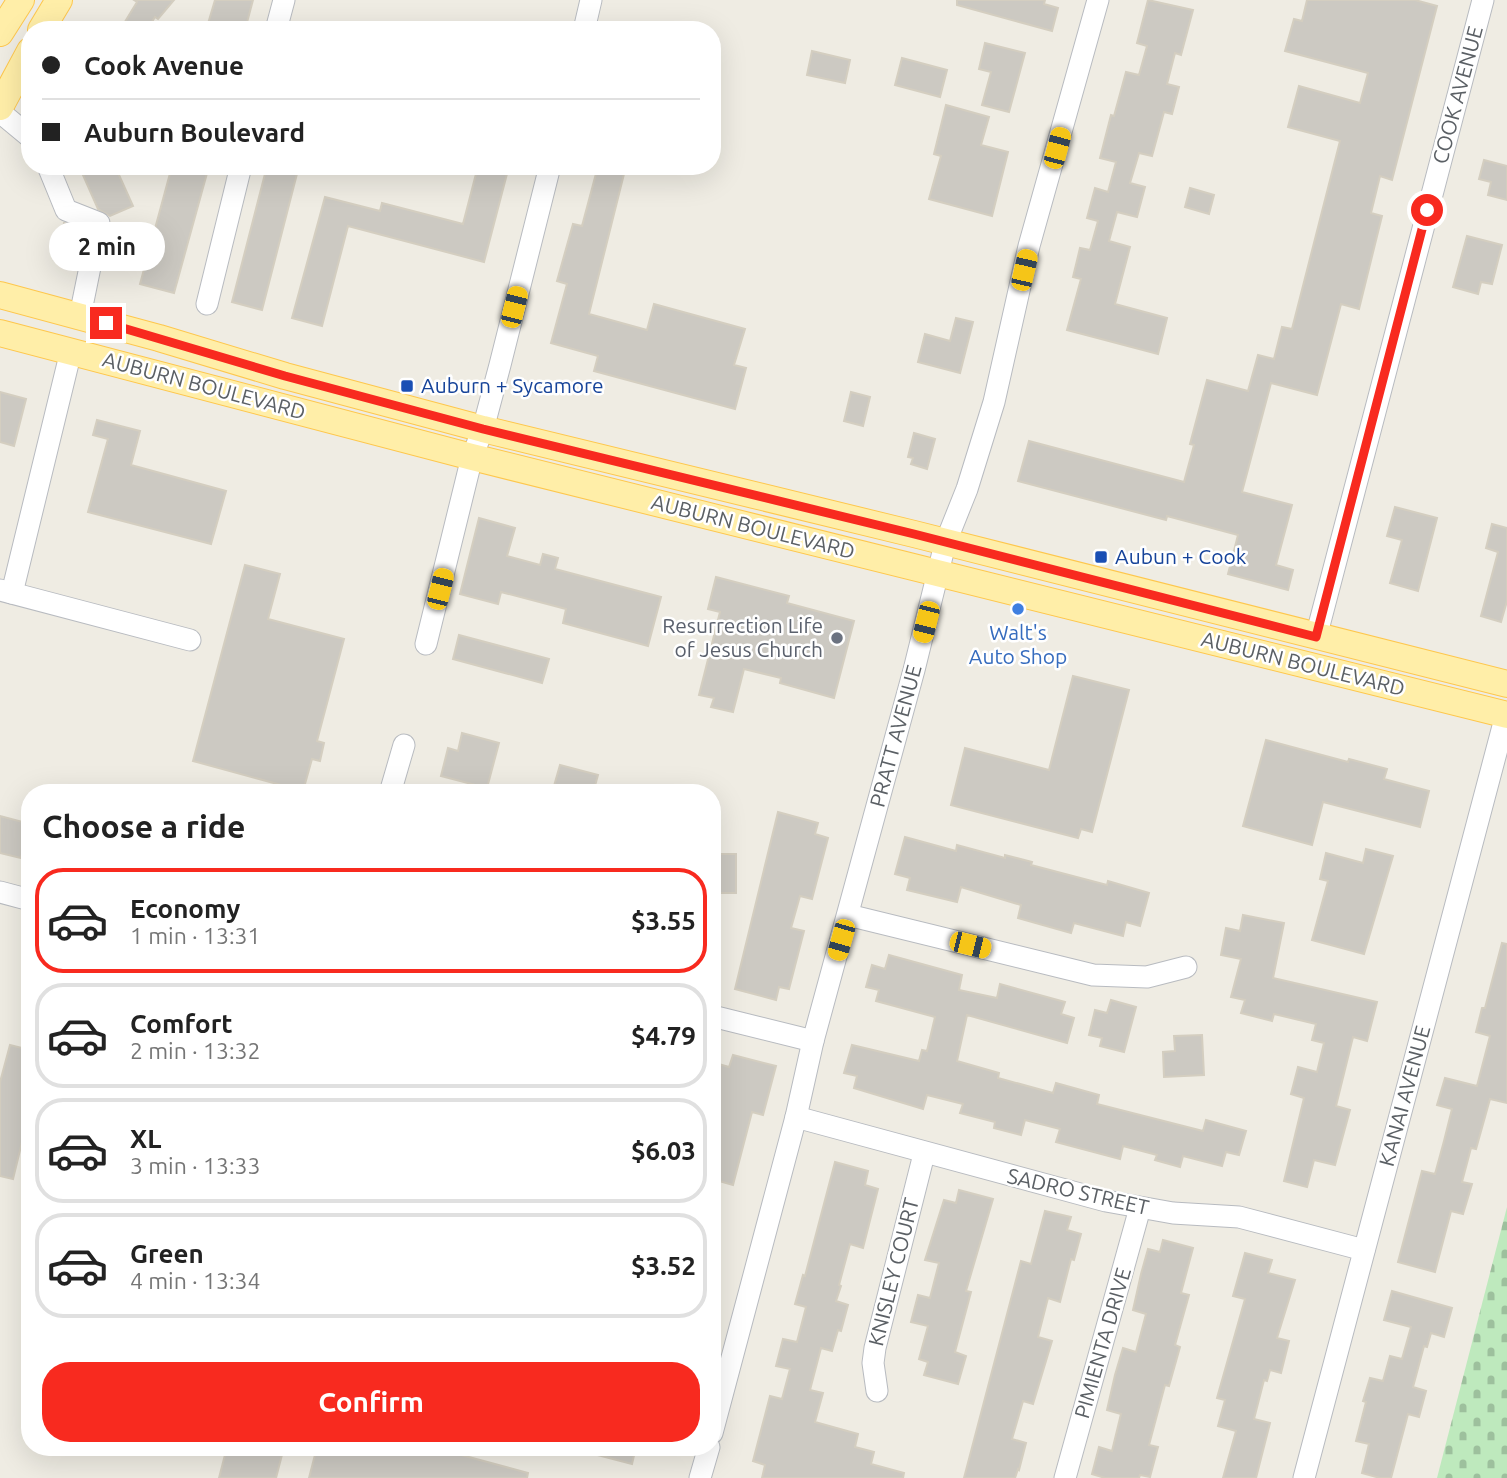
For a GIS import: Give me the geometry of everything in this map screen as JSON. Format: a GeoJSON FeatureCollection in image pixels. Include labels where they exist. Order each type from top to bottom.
{"type":"FeatureCollection","features":[{"type":"Feature","properties":{"kind":"main road"},"geometry":{"type":"LineString","coordinates":[[0,33],[20,0]]}},
{"type":"Feature","properties":{"kind":"main road"},"geometry":{"type":"LineString","coordinates":[[46,21],[59,0]]}},
{"type":"Feature","properties":{"kind":"main road"},"geometry":{"type":"LineString","coordinates":[[0,110],[21,69]]}},
{"type":"Feature","properties":{"kind":"main road","name":"AUBURN BOULEVARD"},"geometry":{"type":"LineString","coordinates":[[0,295],[483,429],[1507,684]]}},
{"type":"Feature","properties":{"kind":"main road","name":"AUBURN BOULEVARD"},"geometry":{"type":"LineString","coordinates":[[0,333],[472,457],[1506,715]]}},
{"type":"Feature","properties":{"kind":"main road"},"geometry":{"type":"LineString","coordinates":[[1135,623],[1195,623],[1295,647],[1316,637]]}},
{"type":"Feature","properties":{"kind":"street"},"geometry":{"type":"LineString","coordinates":[[278,21],[284,0]]}},
{"type":"Feature","properties":{"kind":"street"},"geometry":{"type":"LineString","coordinates":[[586,21],[591,0]]}},
{"type":"Feature","properties":{"kind":"street","name":"PRATT AVENUE"},"geometry":{"type":"LineString","coordinates":[[721,1399],[945,544],[967,489],[994,402],[1029,246],[1098,0]]}},
{"type":"Feature","properties":{"kind":"street","name":"COOK AVENUE"},"geometry":{"type":"LineString","coordinates":[[1316,637],[1483,0]]}},
{"type":"Feature","properties":{"kind":"street"},"geometry":{"type":"LineString","coordinates":[[0,110],[21,129]]}},
{"type":"Feature","properties":{"kind":"street"},"geometry":{"type":"LineString","coordinates":[[52,175],[66,209],[99,223],[80,316]]}},
{"type":"Feature","properties":{"kind":"street"},"geometry":{"type":"LineString","coordinates":[[207,304],[239,175]]}},
{"type":"Feature","properties":{"kind":"street"},"geometry":{"type":"LineString","coordinates":[[426,644],[472,457],[483,429],[548,175]]}},
{"type":"Feature","properties":{"kind":"street"},"geometry":{"type":"LineString","coordinates":[[71,351],[6,592],[190,640]]}},
{"type":"Feature","properties":{"kind":"street","name":"KANAI AVENUE"},"geometry":{"type":"LineString","coordinates":[[1304,1478],[1506,715]]}},
{"type":"Feature","properties":{"kind":"street"},"geometry":{"type":"LineString","coordinates":[[393,784],[404,745]]}},
{"type":"Feature","properties":{"kind":"street"},"geometry":{"type":"LineString","coordinates":[[0,892],[21,898]]}},
{"type":"Feature","properties":{"kind":"street"},"geometry":{"type":"LineString","coordinates":[[848,915],[1093,975],[1147,977],[1186,967]]}},
{"type":"Feature","properties":{"kind":"street"},"geometry":{"type":"LineString","coordinates":[[721,1018],[813,1041]]}},
{"type":"Feature","properties":{"kind":"street","name":"SADRO STREET"},"geometry":{"type":"LineString","coordinates":[[796,1117],[924,1154],[1140,1208],[1239,1217],[1364,1250]]}},
{"type":"Feature","properties":{"kind":"street","name":"KNISLEY COURT"},"geometry":{"type":"LineString","coordinates":[[877,1391],[873,1370],[875,1348],[924,1154]]}},
{"type":"Feature","properties":{"kind":"street","name":"PIMIENTA DRIVE"},"geometry":{"type":"LineString","coordinates":[[1065,1478],[1140,1208]]}},
{"type":"Feature","properties":{"kind":"street"},"geometry":{"type":"LineString","coordinates":[[700,1478],[706,1456]]}},
{"type":"Feature","properties":{"kind":"green space"},"geometry":{"type":"Polygon","coordinates":[[[1507,1207],[1507,1478],[1437,1478],[1507,1207]]]}},
{"type":"Feature","properties":{"kind":"building"},"geometry":{"type":"Polygon","coordinates":[[[134,0],[174,0],[158,19],[155,17],[153,21],[125,21],[137,2],[134,0]]]}},
{"type":"Feature","properties":{"kind":"building"},"geometry":{"type":"Polygon","coordinates":[[[215,0],[253,0],[247,21],[209,21],[215,0]]]}},
{"type":"Feature","properties":{"kind":"building"},"geometry":{"type":"Polygon","coordinates":[[[957,0],[1045,0],[1044,4],[1058,8],[1052,31],[957,5],[957,0]]]}},
{"type":"Feature","properties":{"kind":"building"},"geometry":{"type":"Polygon","coordinates":[[[1148,0],[1193,10],[1181,55],[1175,53],[1167,84],[1179,87],[1172,114],[1164,112],[1152,156],[1139,153],[1130,183],[1145,187],[1137,217],[1117,212],[1109,241],[1130,247],[1115,304],[1167,318],[1158,354],[1067,330],[1081,279],[1073,277],[1080,248],[1090,250],[1098,221],[1087,218],[1095,188],[1108,192],[1116,162],[1100,158],[1111,115],[1114,116],[1126,72],[1139,75],[1147,46],[1137,43],[1148,0]]]}},
{"type":"Feature","properties":{"kind":"building"},"geometry":{"type":"Polygon","coordinates":[[[1307,0],[1415,0],[1437,6],[1392,180],[1380,176],[1371,213],[1382,216],[1359,309],[1341,304],[1317,395],[1271,383],[1242,492],[1292,505],[1276,565],[1293,570],[1288,590],[1228,574],[1238,535],[1167,516],[1166,520],[1018,481],[1029,441],[1184,482],[1194,445],[1190,444],[1207,380],[1248,391],[1258,355],[1274,359],[1282,327],[1292,329],[1340,141],[1288,127],[1299,86],[1360,103],[1368,73],[1285,51],[1294,19],[1302,21],[1307,0]]]}},
{"type":"Feature","properties":{"kind":"building"},"geometry":{"type":"Polygon","coordinates":[[[985,43],[1025,53],[1009,112],[982,105],[991,72],[979,69],[985,43]]]}},
{"type":"Feature","properties":{"kind":"building"},"geometry":{"type":"Polygon","coordinates":[[[812,51],[850,60],[845,83],[807,75],[812,51]]]}},
{"type":"Feature","properties":{"kind":"building"},"geometry":{"type":"Polygon","coordinates":[[[902,58],[947,70],[940,97],[895,85],[902,58]]]}},
{"type":"Feature","properties":{"kind":"building"},"geometry":{"type":"Polygon","coordinates":[[[946,105],[989,117],[981,145],[1008,152],[992,216],[929,199],[941,156],[934,154],[946,105]]]}},
{"type":"Feature","properties":{"kind":"building"},"geometry":{"type":"Polygon","coordinates":[[[1484,160],[1507,166],[1507,200],[1488,195],[1491,182],[1479,179],[1484,160]]]}},
{"type":"Feature","properties":{"kind":"building"},"geometry":{"type":"Polygon","coordinates":[[[83,175],[119,175],[133,206],[110,216],[98,209],[83,175]]]}},
{"type":"Feature","properties":{"kind":"building"},"geometry":{"type":"Polygon","coordinates":[[[170,175],[207,175],[174,293],[140,284],[170,175]]]}},
{"type":"Feature","properties":{"kind":"building"},"geometry":{"type":"Polygon","coordinates":[[[265,175],[297,175],[262,310],[232,302],[265,175]]]}},
{"type":"Feature","properties":{"kind":"building"},"geometry":{"type":"Polygon","coordinates":[[[476,175],[507,175],[484,262],[348,226],[322,326],[292,318],[325,197],[380,211],[382,203],[463,224],[476,175]]]}},
{"type":"Feature","properties":{"kind":"building"},"geometry":{"type":"Polygon","coordinates":[[[596,175],[624,175],[589,314],[647,330],[654,304],[745,329],[734,365],[746,368],[735,409],[594,371],[598,356],[551,343],[567,284],[557,281],[573,224],[582,226],[596,175]]]}},
{"type":"Feature","properties":{"kind":"building"},"geometry":{"type":"Polygon","coordinates":[[[1190,188],[1214,195],[1209,214],[1185,207],[1190,188]]]}},
{"type":"Feature","properties":{"kind":"building"},"geometry":{"type":"Polygon","coordinates":[[[64,223],[84,231],[75,265],[54,260],[64,223]]]}},
{"type":"Feature","properties":{"kind":"building"},"geometry":{"type":"Polygon","coordinates":[[[1467,236],[1502,245],[1492,284],[1481,282],[1478,294],[1453,287],[1467,236]]]}},
{"type":"Feature","properties":{"kind":"building"},"geometry":{"type":"Polygon","coordinates":[[[956,318],[973,322],[960,373],[918,362],[925,334],[950,341],[956,318]]]}},
{"type":"Feature","properties":{"kind":"building"},"geometry":{"type":"Polygon","coordinates":[[[0,392],[26,399],[14,446],[0,442],[0,392]]]}},
{"type":"Feature","properties":{"kind":"building"},"geometry":{"type":"Polygon","coordinates":[[[851,392],[870,397],[863,426],[844,421],[851,392]]]}},
{"type":"Feature","properties":{"kind":"building"},"geometry":{"type":"Polygon","coordinates":[[[97,420],[140,431],[131,465],[226,491],[211,544],[88,512],[108,439],[93,435],[97,420]]]}},
{"type":"Feature","properties":{"kind":"building"},"geometry":{"type":"Polygon","coordinates":[[[914,433],[935,439],[927,469],[911,464],[913,458],[908,457],[914,433]]]}},
{"type":"Feature","properties":{"kind":"building"},"geometry":{"type":"Polygon","coordinates":[[[1395,507],[1437,518],[1418,591],[1390,583],[1402,540],[1387,536],[1395,507]]]}},
{"type":"Feature","properties":{"kind":"building"},"geometry":{"type":"Polygon","coordinates":[[[479,518],[515,528],[507,556],[540,565],[543,554],[558,558],[555,569],[661,597],[648,646],[563,623],[566,609],[501,592],[498,604],[460,594],[479,518]]]}},
{"type":"Feature","properties":{"kind":"building"},"geometry":{"type":"Polygon","coordinates":[[[1492,524],[1507,528],[1507,601],[1501,622],[1481,616],[1498,552],[1486,548],[1492,524]]]}},
{"type":"Feature","properties":{"kind":"building"},"geometry":{"type":"Polygon","coordinates":[[[245,565],[280,574],[268,619],[344,639],[317,741],[324,743],[320,761],[312,759],[305,784],[277,784],[193,761],[245,565]]]}},
{"type":"Feature","properties":{"kind":"building"},"geometry":{"type":"Polygon","coordinates":[[[716,577],[789,596],[787,603],[854,621],[834,698],[780,683],[781,678],[744,669],[733,712],[711,707],[714,698],[699,695],[720,612],[708,609],[716,577]]]}},
{"type":"Feature","properties":{"kind":"building"},"geometry":{"type":"Polygon","coordinates":[[[459,635],[549,659],[542,683],[453,659],[459,635]]]}},
{"type":"Feature","properties":{"kind":"building"},"geometry":{"type":"Polygon","coordinates":[[[1073,676],[1129,690],[1092,832],[1081,829],[1078,838],[951,805],[965,748],[1049,770],[1073,676]]]}},
{"type":"Feature","properties":{"kind":"building"},"geometry":{"type":"Polygon","coordinates":[[[462,733],[499,743],[488,784],[472,784],[441,776],[448,748],[458,751],[462,733]]]}},
{"type":"Feature","properties":{"kind":"building"},"geometry":{"type":"Polygon","coordinates":[[[1266,740],[1348,762],[1349,759],[1387,769],[1384,779],[1429,791],[1420,827],[1323,802],[1312,845],[1243,826],[1266,740]]]}},
{"type":"Feature","properties":{"kind":"building"},"geometry":{"type":"Polygon","coordinates":[[[560,765],[598,775],[596,784],[555,784],[560,765]]]}},
{"type":"Feature","properties":{"kind":"building"},"geometry":{"type":"Polygon","coordinates":[[[778,812],[818,823],[815,834],[828,838],[812,899],[800,896],[791,928],[804,931],[789,989],[779,987],[776,1000],[735,989],[778,812]]]}},
{"type":"Feature","properties":{"kind":"building"},"geometry":{"type":"Polygon","coordinates":[[[0,816],[21,822],[21,858],[0,853],[0,816]]]}},
{"type":"Feature","properties":{"kind":"building"},"geometry":{"type":"Polygon","coordinates":[[[905,837],[956,851],[957,845],[1005,858],[1005,855],[1032,862],[1031,865],[1107,885],[1108,881],[1149,893],[1140,926],[1126,922],[1123,936],[1074,923],[1071,933],[1018,918],[1021,905],[961,887],[957,902],[907,890],[910,878],[895,874],[905,837]]]}},
{"type":"Feature","properties":{"kind":"building"},"geometry":{"type":"Polygon","coordinates":[[[1366,849],[1393,856],[1364,954],[1312,940],[1328,881],[1320,879],[1326,853],[1363,863],[1366,849]]]}},
{"type":"Feature","properties":{"kind":"building"},"geometry":{"type":"Polygon","coordinates":[[[721,854],[736,854],[736,893],[721,893],[721,854]]]}},
{"type":"Feature","properties":{"kind":"building"},"geometry":{"type":"Polygon","coordinates":[[[1243,915],[1284,923],[1273,978],[1377,1002],[1367,1041],[1353,1037],[1336,1106],[1350,1110],[1335,1165],[1314,1160],[1307,1187],[1284,1181],[1304,1098],[1291,1094],[1298,1067],[1317,1072],[1324,1043],[1312,1040],[1316,1024],[1274,1014],[1272,1021],[1241,1013],[1245,1000],[1231,997],[1241,959],[1221,955],[1226,928],[1240,931],[1243,915]]]}},
{"type":"Feature","properties":{"kind":"building"},"geometry":{"type":"Polygon","coordinates":[[[1502,943],[1507,944],[1507,1103],[1490,1099],[1476,1149],[1471,1148],[1462,1182],[1472,1184],[1463,1214],[1451,1211],[1435,1272],[1398,1262],[1422,1171],[1435,1174],[1444,1141],[1452,1109],[1437,1105],[1445,1078],[1477,1086],[1490,1036],[1476,1032],[1502,943]]]}},
{"type":"Feature","properties":{"kind":"building"},"geometry":{"type":"Polygon","coordinates":[[[889,955],[962,975],[959,990],[997,998],[1000,984],[1065,1002],[1061,1014],[1074,1018],[1067,1043],[967,1015],[957,1061],[999,1073],[998,1078],[1053,1093],[1056,1083],[1099,1095],[1097,1104],[1203,1131],[1206,1120],[1246,1131],[1239,1155],[1226,1152],[1222,1166],[1183,1156],[1180,1167],[1155,1160],[1157,1155],[1123,1146],[1120,1159],[1056,1142],[1060,1129],[1025,1120],[1021,1135],[994,1128],[995,1122],[960,1113],[963,1104],[927,1095],[923,1109],[854,1088],[857,1076],[844,1073],[852,1045],[919,1061],[922,1050],[927,1051],[935,1017],[876,1001],[879,990],[866,987],[872,965],[885,969],[889,955]]]}},
{"type":"Feature","properties":{"kind":"building"},"geometry":{"type":"Polygon","coordinates":[[[1111,1000],[1136,1007],[1124,1052],[1100,1046],[1102,1038],[1089,1035],[1095,1010],[1107,1013],[1111,1000]]]}},
{"type":"Feature","properties":{"kind":"building"},"geometry":{"type":"Polygon","coordinates":[[[1202,1035],[1204,1075],[1164,1077],[1163,1052],[1175,1051],[1174,1036],[1202,1035]]]}},
{"type":"Feature","properties":{"kind":"building"},"geometry":{"type":"Polygon","coordinates":[[[10,1045],[21,1048],[21,1146],[13,1179],[0,1176],[0,1082],[10,1045]]]}},
{"type":"Feature","properties":{"kind":"building"},"geometry":{"type":"Polygon","coordinates":[[[733,1055],[776,1066],[763,1115],[752,1112],[733,1185],[721,1182],[721,1065],[729,1067],[733,1055]]]}},
{"type":"Feature","properties":{"kind":"building"},"geometry":{"type":"Polygon","coordinates":[[[835,1162],[868,1171],[865,1185],[878,1189],[863,1248],[850,1244],[839,1285],[841,1286],[836,1301],[848,1305],[841,1331],[838,1330],[832,1351],[821,1348],[810,1390],[823,1393],[815,1422],[858,1434],[855,1447],[874,1452],[871,1464],[904,1473],[903,1478],[762,1478],[765,1465],[753,1461],[770,1396],[782,1399],[790,1369],[776,1366],[783,1339],[797,1342],[806,1307],[795,1304],[835,1162]]]}},
{"type":"Feature","properties":{"kind":"building"},"geometry":{"type":"Polygon","coordinates":[[[959,1190],[993,1199],[966,1291],[971,1292],[955,1352],[966,1356],[958,1384],[924,1375],[928,1362],[919,1359],[928,1326],[911,1322],[918,1295],[930,1298],[939,1263],[925,1260],[944,1200],[956,1203],[959,1190]]]}},
{"type":"Feature","properties":{"kind":"building"},"geometry":{"type":"Polygon","coordinates":[[[1045,1211],[1071,1217],[1067,1230],[1081,1234],[1074,1260],[1071,1259],[1060,1302],[1048,1298],[1038,1337],[1052,1341],[1033,1404],[1023,1401],[1012,1439],[1026,1443],[1019,1470],[1015,1478],[964,1478],[1021,1261],[1031,1264],[1045,1211]]]}},
{"type":"Feature","properties":{"kind":"building"},"geometry":{"type":"Polygon","coordinates":[[[1163,1240],[1193,1248],[1181,1293],[1189,1295],[1175,1345],[1180,1347],[1169,1386],[1165,1385],[1149,1445],[1158,1447],[1150,1477],[1140,1475],[1139,1478],[1105,1478],[1092,1474],[1099,1447],[1112,1451],[1121,1414],[1107,1410],[1115,1375],[1123,1348],[1136,1352],[1146,1314],[1133,1310],[1141,1274],[1148,1249],[1160,1252],[1163,1240]]]}},
{"type":"Feature","properties":{"kind":"building"},"geometry":{"type":"Polygon","coordinates":[[[1245,1253],[1272,1260],[1268,1273],[1295,1280],[1277,1338],[1289,1341],[1281,1373],[1270,1370],[1267,1381],[1264,1380],[1254,1419],[1270,1423],[1256,1478],[1223,1478],[1236,1431],[1218,1426],[1225,1400],[1217,1398],[1245,1299],[1233,1296],[1245,1253]]]}},
{"type":"Feature","properties":{"kind":"building"},"geometry":{"type":"Polygon","coordinates":[[[1392,1291],[1452,1308],[1444,1337],[1431,1333],[1427,1347],[1424,1346],[1413,1387],[1426,1391],[1419,1417],[1408,1414],[1391,1478],[1380,1478],[1362,1473],[1369,1444],[1356,1441],[1370,1378],[1383,1381],[1390,1356],[1402,1359],[1411,1327],[1384,1320],[1392,1291]]]}},
{"type":"Feature","properties":{"kind":"building"},"geometry":{"type":"Polygon","coordinates":[[[225,1456],[282,1456],[276,1478],[219,1478],[225,1456]]]}},
{"type":"Feature","properties":{"kind":"building"},"geometry":{"type":"Polygon","coordinates":[[[315,1456],[465,1456],[528,1473],[527,1478],[309,1478],[315,1456]]]}},
{"type":"Feature","properties":{"kind":"building"},"geometry":{"type":"Polygon","coordinates":[[[601,1456],[634,1456],[632,1464],[601,1456]]]}},
{"type":"Feature","properties":{"kind":"place","name":"Auburn + Sycamore"},"geometry":{"type":"Point","coordinates":[407,386]}},
{"type":"Feature","properties":{"kind":"place","name":"Aubun + Cook"},"geometry":{"type":"Point","coordinates":[1101,557]}},
{"type":"Feature","properties":{"kind":"place","name":"Walt's Auto Shop"},"geometry":{"type":"Point","coordinates":[1018,609]}},
{"type":"Feature","properties":{"kind":"place","name":"Resurrection Life of Jesus Church"},"geometry":{"type":"Point","coordinates":[837,638]}},
{"type":"Feature","properties":{"kind":"route"},"geometry":{"type":"LineString","coordinates":[[106,323],[285,376],[483,429],[914,534],[1316,637],[1427,210]]}}]}
